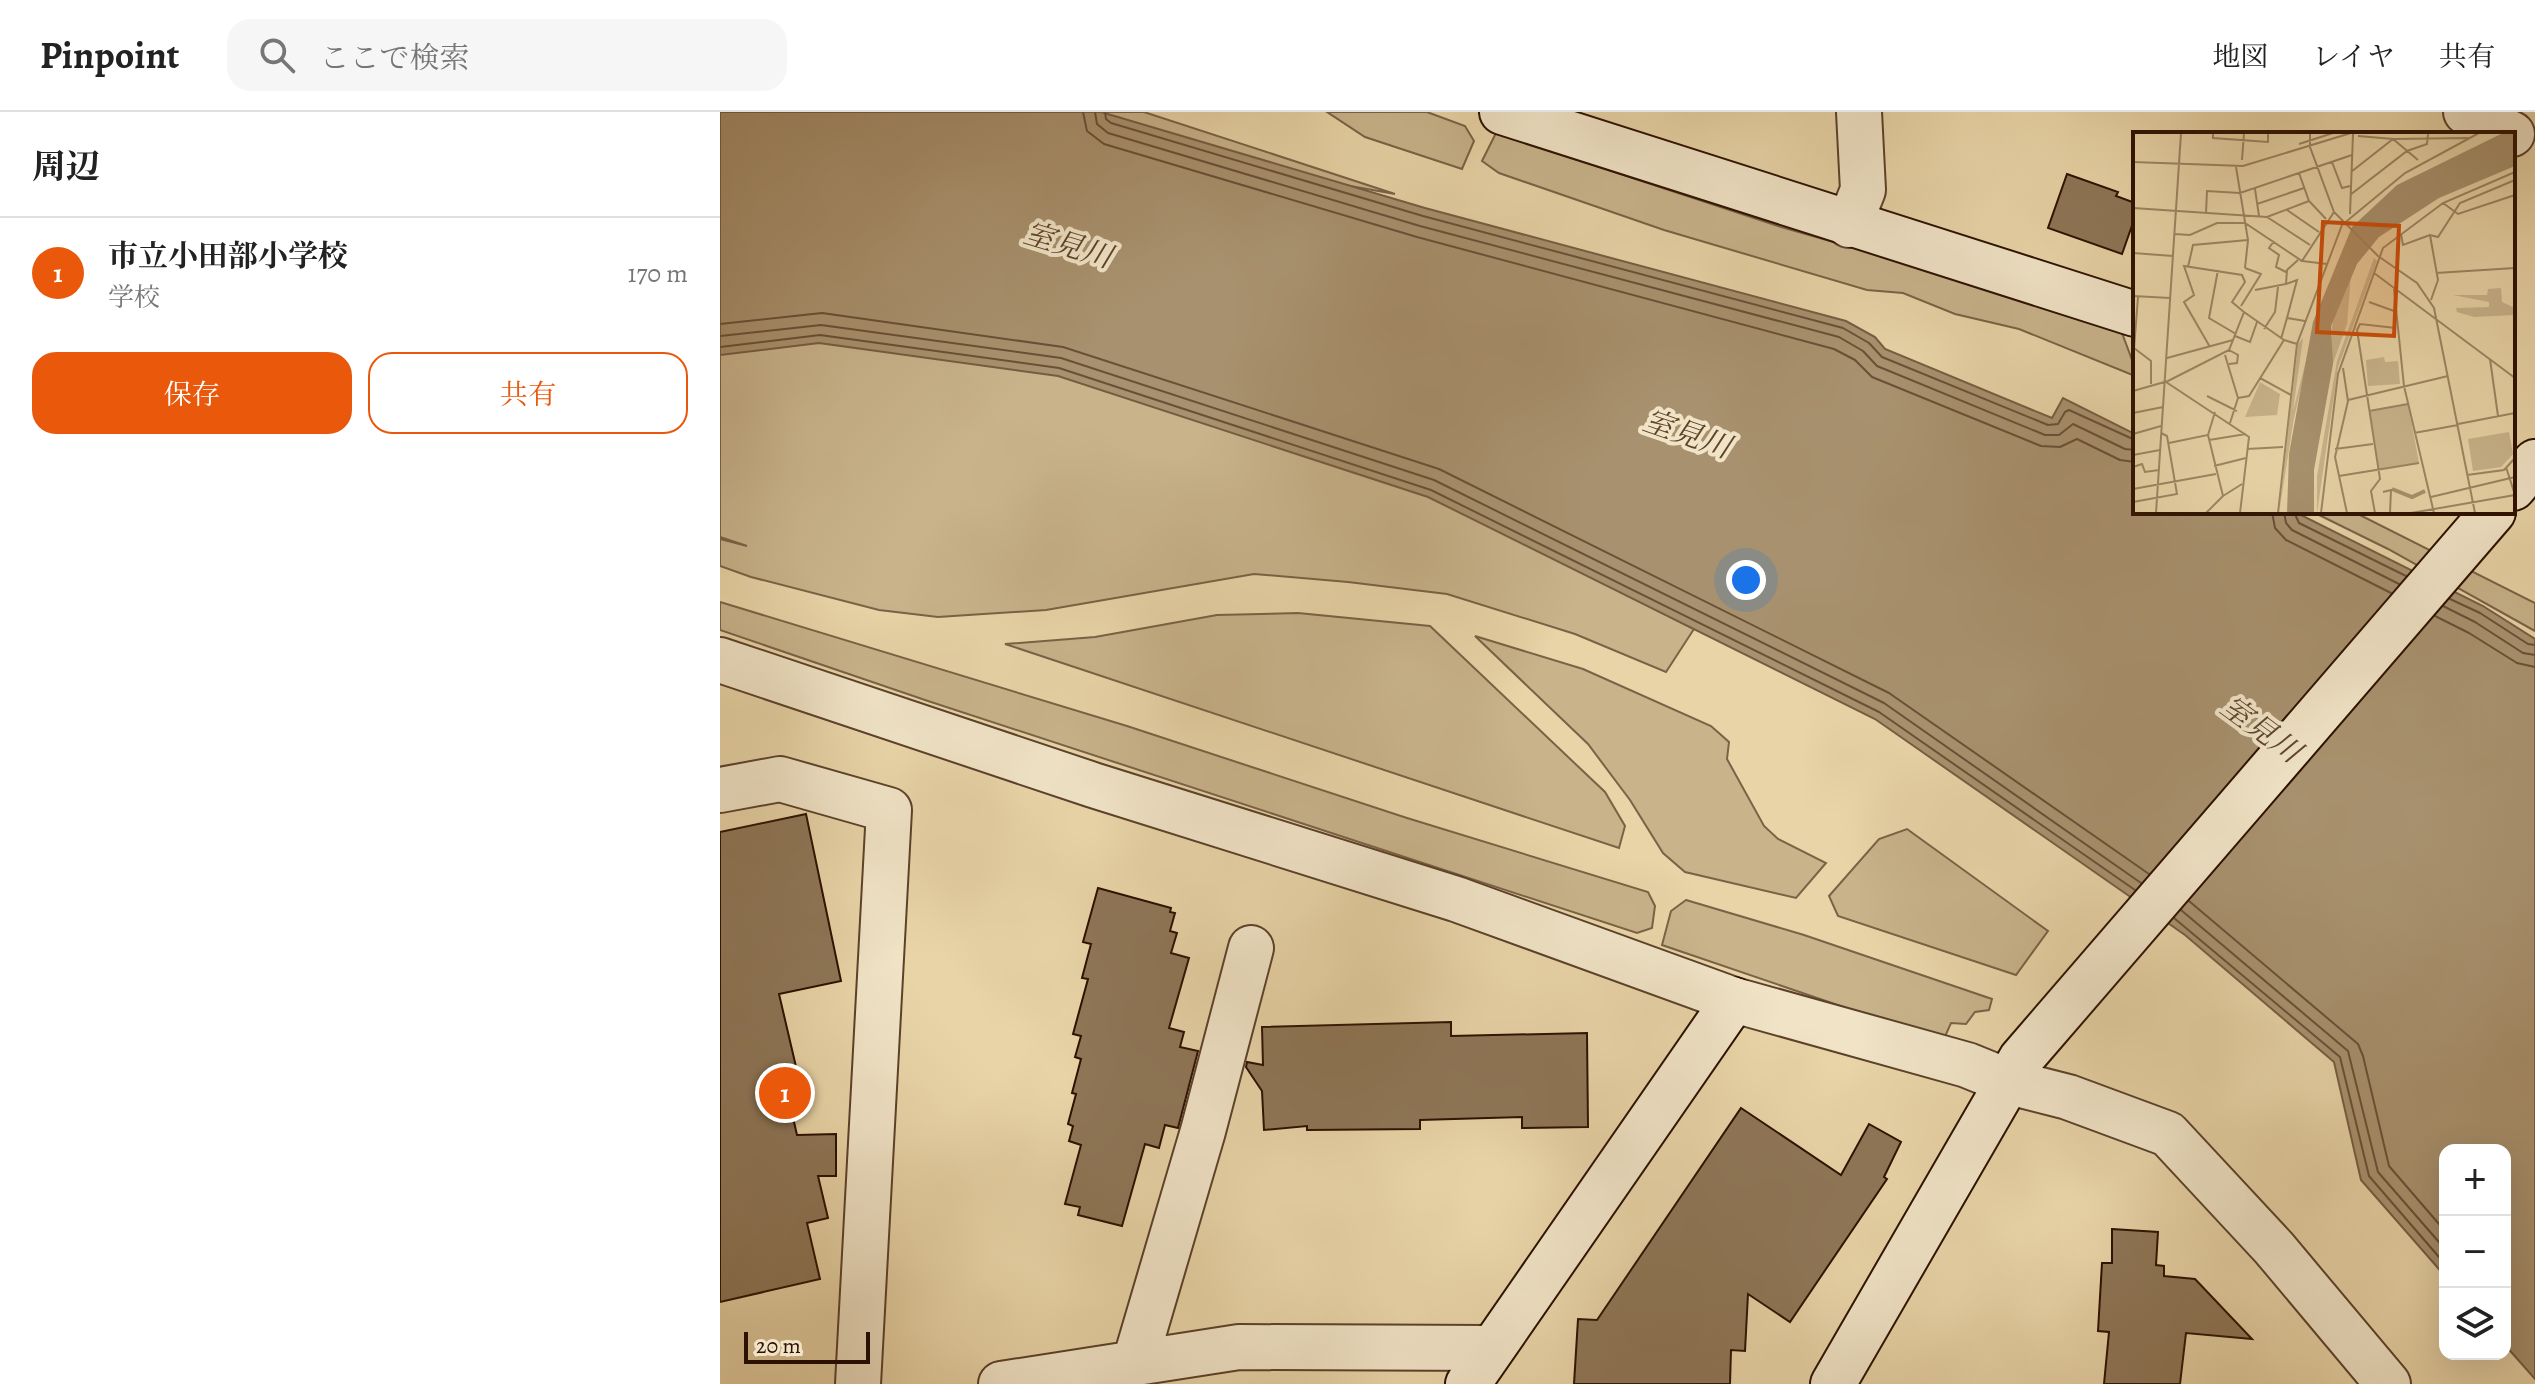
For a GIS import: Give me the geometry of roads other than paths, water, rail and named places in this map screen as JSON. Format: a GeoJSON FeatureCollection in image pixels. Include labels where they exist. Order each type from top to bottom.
{"type":"FeatureCollection","features":[{"type":"Feature","properties":{"kind":"street"},"geometry":{"type":"LineString","coordinates":[[1502,112],[2133,313]]}},
{"type":"Feature","properties":{"kind":"street"},"geometry":{"type":"LineString","coordinates":[[1849,225],[1863,190],[1859,112]]}},
{"type":"Feature","properties":{"kind":"street"},"geometry":{"type":"LineString","coordinates":[[2466,112],[2508,132]]}},
{"type":"Feature","properties":{"kind":"street"},"geometry":{"type":"LineString","coordinates":[[2515,135],[2535,145]]}},
{"type":"Feature","properties":{"kind":"street"},"geometry":{"type":"LineString","coordinates":[[2515,447],[2535,460],[2515,485]]}},
{"type":"Feature","properties":{"kind":"street"},"geometry":{"type":"LineString","coordinates":[[1833,1384],[2015,1070],[2491,514]]}},
{"type":"Feature","properties":{"kind":"street"},"geometry":{"type":"LineString","coordinates":[[720,660],[1093,785],[1456,899],[1734,1000],[1967,1065],[2015,1070],[2068,1097],[2168,1134],[2274,1248],[2388,1384]]}},
{"type":"Feature","properties":{"kind":"street"},"geometry":{"type":"LineString","coordinates":[[720,790],[780,779],[889,810],[858,1384]]}},
{"type":"Feature","properties":{"kind":"street"},"geometry":{"type":"LineString","coordinates":[[1135,1362],[1203,1131],[1251,948]]}},
{"type":"Feature","properties":{"kind":"street"},"geometry":{"type":"LineString","coordinates":[[1468,1384],[1734,1000]]}},
{"type":"Feature","properties":{"kind":"street"},"geometry":{"type":"LineString","coordinates":[[1001,1384],[1239,1347],[1492,1348]]}},
{"type":"Feature","properties":{"kind":"water","name":"室見川"},"geometry":{"type":"Polygon","coordinates":[[[720,112],[1101,112],[1425,208],[1846,321],[1875,337],[1885,349],[2052,418],[2063,398],[2133,433],[2133,514],[2299,514],[2483,606],[2535,639],[2535,1379],[2511,1352],[2511,1144],[2439,1144],[2439,1269],[2361,1180],[2334,1062],[2185,935],[1875,719],[1428,497],[1058,376],[819,343],[720,355],[720,112]]]}},
{"type":"Feature","properties":{"kind":"place","name":"市立小田部小学校"},"geometry":{"type":"Point","coordinates":[785,1093]}}]}
